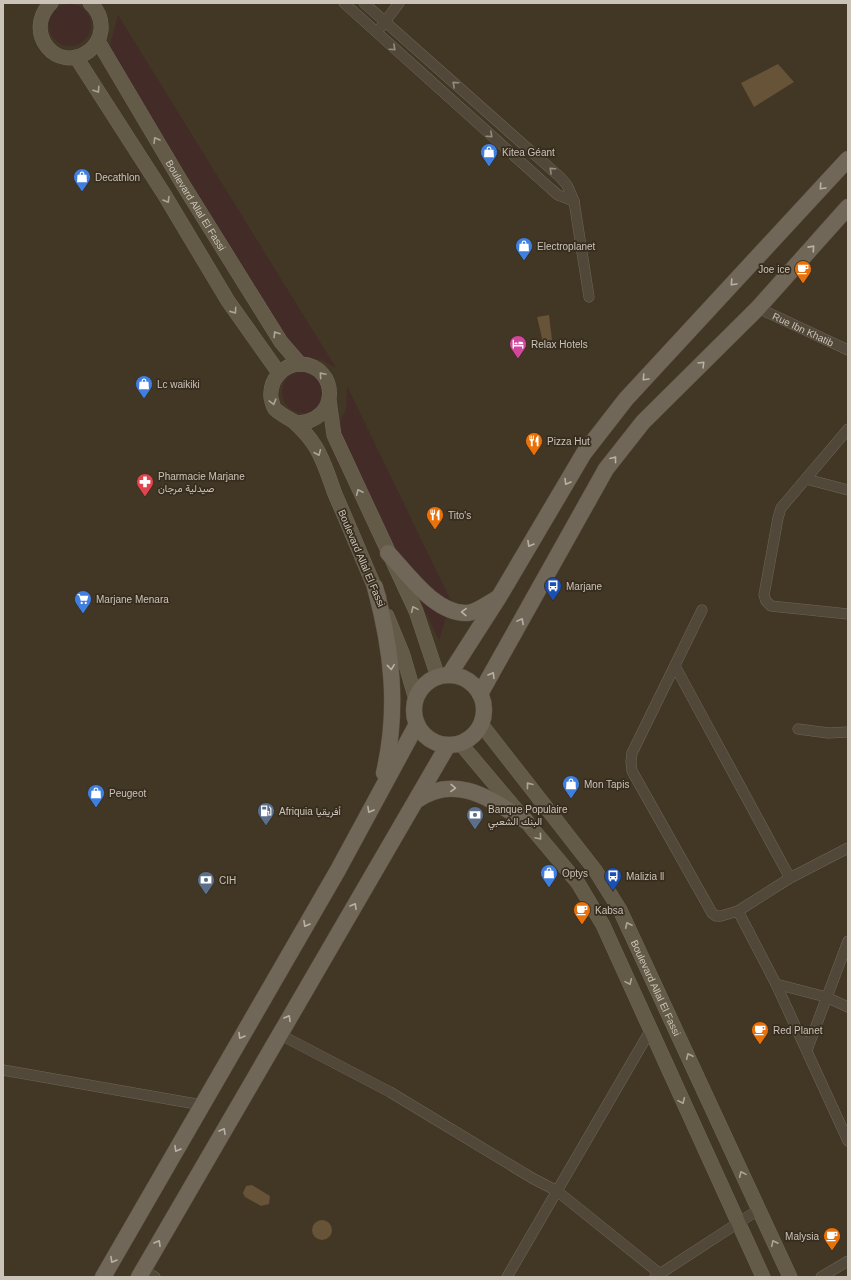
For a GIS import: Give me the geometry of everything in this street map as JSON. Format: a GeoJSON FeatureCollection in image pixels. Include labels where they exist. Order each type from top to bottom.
{"type":"FeatureCollection","features":[{"type":"Feature","properties":{"kind":"main road"},"geometry":{"type":"LineString","coordinates":[[45,5],[40,18],[39,27],[44,44],[56,55],[76,57],[85,54],[98,41],[101,24],[94,4]]}},
{"type":"Feature","properties":{"kind":"main road","name":"Boulevard Allal El Fassi"},"geometry":{"type":"LineString","coordinates":[[98,41],[142,117],[281,342],[300,364]]}},
{"type":"Feature","properties":{"kind":"main road"},"geometry":{"type":"LineString","coordinates":[[76,57],[164,194],[228,302],[279,373]]}},
{"type":"Feature","properties":{"kind":"main road"},"geometry":{"type":"LineString","coordinates":[[444,676],[467,680],[480,694],[484,704],[481,724],[469,739],[454,744],[438,743],[428,738],[417,724],[414,710],[416,700],[425,686],[444,676],[499,597],[584,453],[626,399],[848,159]]}},
{"type":"Feature","properties":{"kind":"main road"},"geometry":{"type":"LineString","coordinates":[[480,694],[606,469],[643,422],[758,308],[848,207]]}},
{"type":"Feature","properties":{"kind":"main road"},"geometry":{"type":"LineString","coordinates":[[329,399],[325,410],[317,418],[306,423],[295,423],[275,409],[271,399],[271,389],[274,379],[279,373],[289,366],[300,364],[309,365],[323,375],[329,385],[329,399],[334,435],[416,611],[444,676]]}},
{"type":"Feature","properties":{"kind":"main road","name":"Boulevard Allal El Fassi"},"geometry":{"type":"LineString","coordinates":[[295,423],[315,446],[403,655],[416,700]]}},
{"type":"Feature","properties":{"kind":"main road"},"geometry":{"type":"LineString","coordinates":[[388,553],[426,594],[449,610],[468,613],[499,597]]}},
{"type":"Feature","properties":{"kind":"main road"},"geometry":{"type":"LineString","coordinates":[[375,588],[385,627],[392,684],[392,729],[379,794]]}},
{"type":"Feature","properties":{"kind":"main road"},"geometry":{"type":"LineString","coordinates":[[103,1277],[338,870],[417,724]]}},
{"type":"Feature","properties":{"kind":"main road","name":"Boulevard Allal El Fassi"},"geometry":{"type":"LineString","coordinates":[[481,724],[594,870],[620,910],[708,1096],[758,1210],[790,1277]]}},
{"type":"Feature","properties":{"kind":"main road"},"geometry":{"type":"LineString","coordinates":[[145,1275],[279,1034],[417,800],[454,744]]}},
{"type":"Feature","properties":{"kind":"main road"},"geometry":{"type":"LineString","coordinates":[[454,744],[477,765],[526,821],[581,889],[603,925],[737,1223],[763,1277]]}},
{"type":"Feature","properties":{"kind":"main road"},"geometry":{"type":"LineString","coordinates":[[417,800],[438,790],[463,789],[490,800],[526,821]]}},
{"type":"Feature","properties":{"kind":"street"},"geometry":{"type":"LineString","coordinates":[[344,3],[558,195],[574,201]]}},
{"type":"Feature","properties":{"kind":"street"},"geometry":{"type":"LineString","coordinates":[[364,3],[560,177],[567,185],[574,201],[589,297]]}},
{"type":"Feature","properties":{"kind":"street"},"geometry":{"type":"LineString","coordinates":[[377,33],[399,3]]}},
{"type":"Feature","properties":{"kind":"street","name":"Rue Ibn Khatib"},"geometry":{"type":"LineString","coordinates":[[758,308],[848,350]]}},
{"type":"Feature","properties":{"kind":"street"},"geometry":{"type":"LineString","coordinates":[[848,429],[781,508],[764,595],[766,602],[770,606],[848,614]]}},
{"type":"Feature","properties":{"kind":"street"},"geometry":{"type":"LineString","coordinates":[[806,480],[848,490]]}},
{"type":"Feature","properties":{"kind":"street"},"geometry":{"type":"LineString","coordinates":[[702,610],[632,753],[632,771],[712,913],[716,916],[721,916],[738,911],[790,878],[848,848]]}},
{"type":"Feature","properties":{"kind":"street"},"geometry":{"type":"LineString","coordinates":[[675,666],[790,878]]}},
{"type":"Feature","properties":{"kind":"street"},"geometry":{"type":"LineString","coordinates":[[798,729],[828,733],[848,732]]}},
{"type":"Feature","properties":{"kind":"street"},"geometry":{"type":"LineString","coordinates":[[738,911],[776,984],[848,1141]]}},
{"type":"Feature","properties":{"kind":"street"},"geometry":{"type":"LineString","coordinates":[[807,1050],[848,941]]}},
{"type":"Feature","properties":{"kind":"street"},"geometry":{"type":"LineString","coordinates":[[776,984],[826,997],[848,1006]]}},
{"type":"Feature","properties":{"kind":"street"},"geometry":{"type":"LineString","coordinates":[[507,1277],[650,1031]]}},
{"type":"Feature","properties":{"kind":"street"},"geometry":{"type":"LineString","coordinates":[[279,1034],[390,1092],[532,1178],[557,1191],[657,1275],[758,1210]]}},
{"type":"Feature","properties":{"kind":"street"},"geometry":{"type":"LineString","coordinates":[[3,1070],[202,1105]]}},
{"type":"Feature","properties":{"kind":"street"},"geometry":{"type":"LineString","coordinates":[[821,1277],[848,1261]]}},
{"type":"Feature","properties":{"kind":"shaded area"},"geometry":{"type":"Polygon","coordinates":[[[66,4],[74,4],[85,10],[91,21],[91,29],[85,40],[74,46],[66,46],[55,40],[49,29],[49,21],[55,10],[66,4]]]}},
{"type":"Feature","properties":{"kind":"shaded area"},"geometry":{"type":"Polygon","coordinates":[[[118,15],[336,368],[322,360],[298,356],[109,49],[118,15]]]}},
{"type":"Feature","properties":{"kind":"shaded area"},"geometry":{"type":"Polygon","coordinates":[[[778,64],[794,82],[754,107],[741,83],[778,64]]]}},
{"type":"Feature","properties":{"kind":"shaded area"},"geometry":{"type":"Polygon","coordinates":[[[549,315],[552,340],[543,342],[537,317],[549,315]]]}},
{"type":"Feature","properties":{"kind":"shaded area"},"geometry":{"type":"Polygon","coordinates":[[[303,371],[318,377],[324,392],[318,407],[303,413],[288,407],[282,392],[288,377],[303,371]]]}},
{"type":"Feature","properties":{"kind":"shaded area"},"geometry":{"type":"Polygon","coordinates":[[[347,386],[451,601],[439,640],[338,427],[346,409],[347,386]]]}},
{"type":"Feature","properties":{"kind":"shaded area"},"geometry":{"type":"Polygon","coordinates":[[[252,1185],[270,1196],[269,1204],[261,1206],[245,1197],[243,1193],[246,1186],[252,1185]]]}},
{"type":"Feature","properties":{"kind":"shaded area"},"geometry":{"type":"Polygon","coordinates":[[[322,1220],[329,1223],[332,1230],[329,1237],[322,1240],[315,1237],[312,1230],[315,1223],[322,1220]]]}},
{"type":"Feature","properties":{"kind":"place","name":"Kitea Géant"},"geometry":{"type":"Point","coordinates":[489,167]}},
{"type":"Feature","properties":{"kind":"place","name":"Decathlon"},"geometry":{"type":"Point","coordinates":[82,192]}},
{"type":"Feature","properties":{"kind":"place","name":"Electroplanet"},"geometry":{"type":"Point","coordinates":[524,261]}},
{"type":"Feature","properties":{"kind":"place","name":"Joe ice"},"geometry":{"type":"Point","coordinates":[803,284]}},
{"type":"Feature","properties":{"kind":"place","name":"Relax Hotels"},"geometry":{"type":"Point","coordinates":[518,359]}},
{"type":"Feature","properties":{"kind":"place","name":"Lc waikiki"},"geometry":{"type":"Point","coordinates":[144,399]}},
{"type":"Feature","properties":{"kind":"place","name":"Pizza Hut"},"geometry":{"type":"Point","coordinates":[534,456]}},
{"type":"Feature","properties":{"kind":"place","name":"Pharmacie Marjane صيدلية مرجان"},"geometry":{"type":"Point","coordinates":[145,497]}},
{"type":"Feature","properties":{"kind":"place","name":"Tito's"},"geometry":{"type":"Point","coordinates":[435,530]}},
{"type":"Feature","properties":{"kind":"place","name":"Marjane"},"geometry":{"type":"Point","coordinates":[553,601]}},
{"type":"Feature","properties":{"kind":"place","name":"Marjane Menara"},"geometry":{"type":"Point","coordinates":[83,614]}},
{"type":"Feature","properties":{"kind":"place","name":"Mon Tapis"},"geometry":{"type":"Point","coordinates":[571,799]}},
{"type":"Feature","properties":{"kind":"place","name":"Peugeot"},"geometry":{"type":"Point","coordinates":[96,808]}},
{"type":"Feature","properties":{"kind":"place","name":"Afriquia أفريقيا"},"geometry":{"type":"Point","coordinates":[266,826]}},
{"type":"Feature","properties":{"kind":"place","name":"Banque Populaire البنك الشعبي"},"geometry":{"type":"Point","coordinates":[475,830]}},
{"type":"Feature","properties":{"kind":"place","name":"Optys"},"geometry":{"type":"Point","coordinates":[549,888]}},
{"type":"Feature","properties":{"kind":"place","name":"Malizia ll"},"geometry":{"type":"Point","coordinates":[613,891]}},
{"type":"Feature","properties":{"kind":"place","name":"CIH"},"geometry":{"type":"Point","coordinates":[206,895]}},
{"type":"Feature","properties":{"kind":"place","name":"Kabsa"},"geometry":{"type":"Point","coordinates":[582,925]}},
{"type":"Feature","properties":{"kind":"place","name":"Red Planet"},"geometry":{"type":"Point","coordinates":[760,1045]}},
{"type":"Feature","properties":{"kind":"place","name":"Malysia"},"geometry":{"type":"Point","coordinates":[832,1251]}}]}
